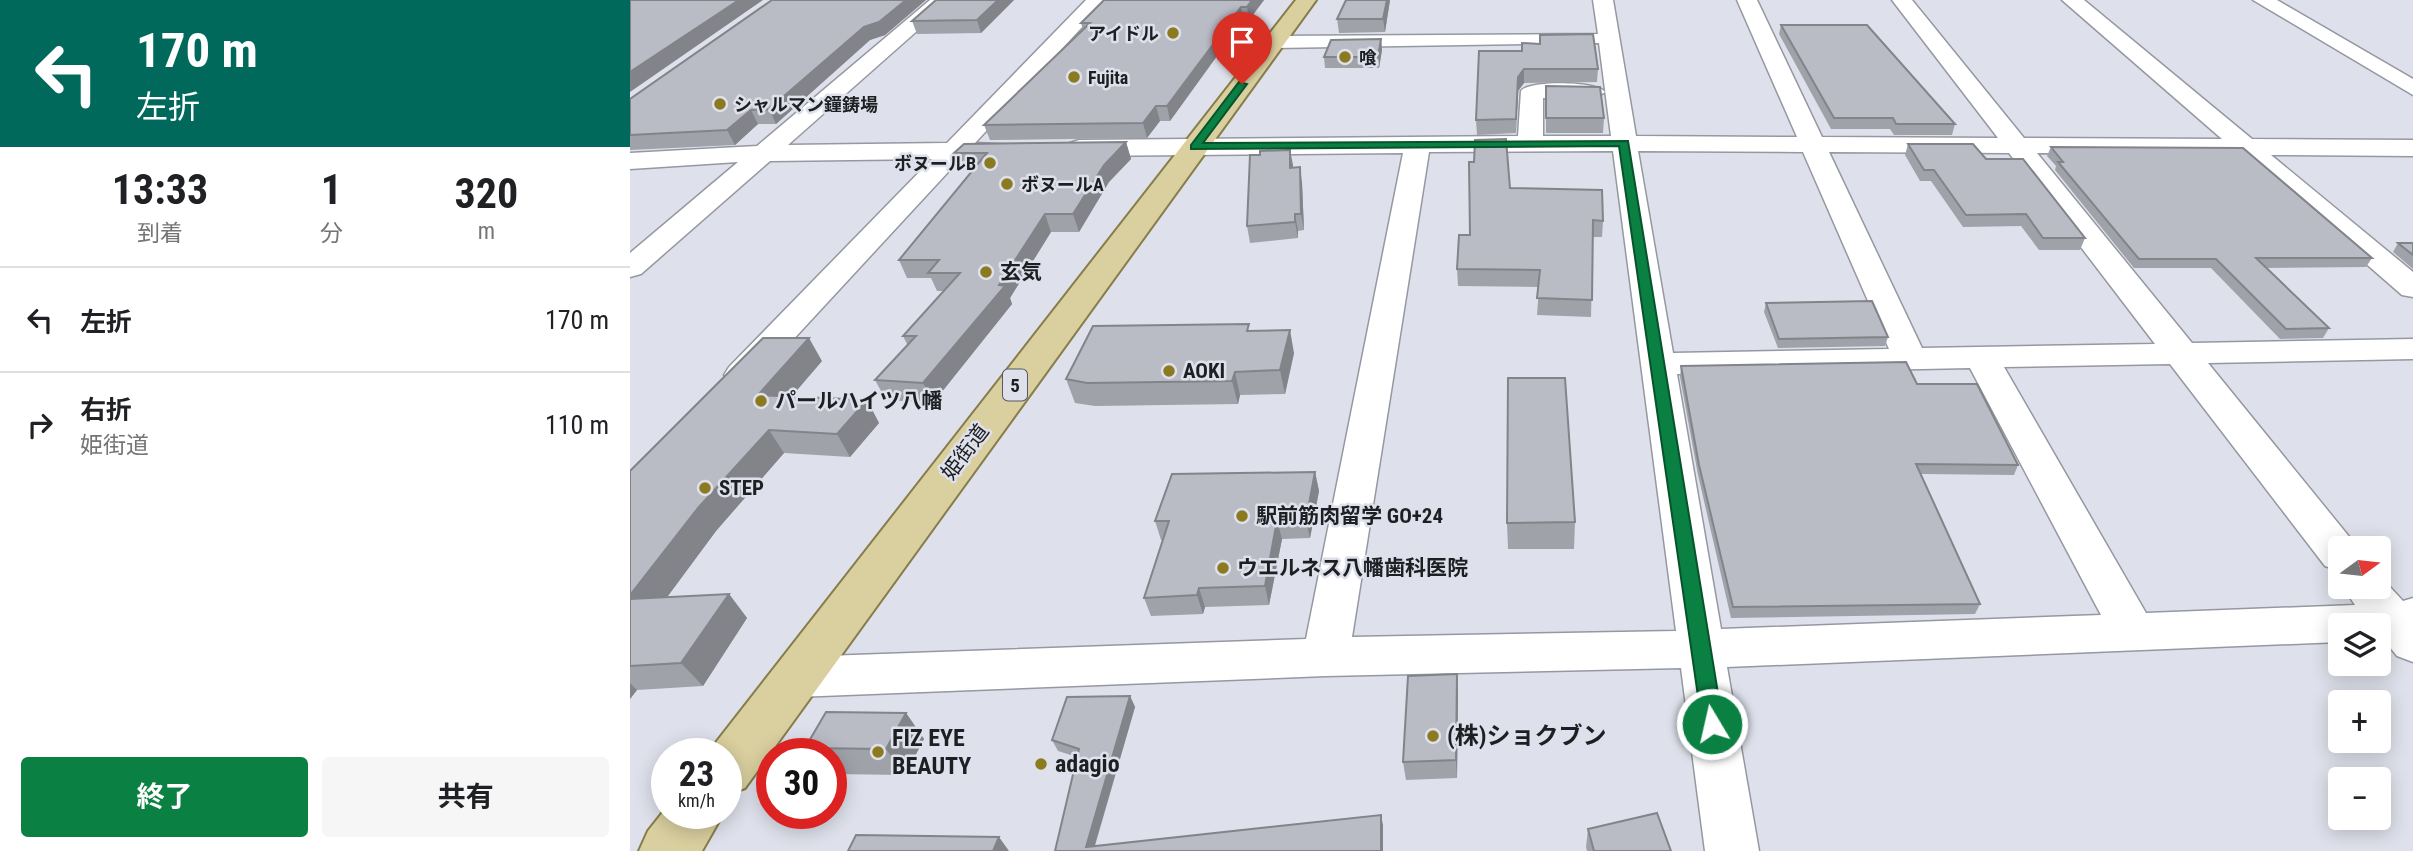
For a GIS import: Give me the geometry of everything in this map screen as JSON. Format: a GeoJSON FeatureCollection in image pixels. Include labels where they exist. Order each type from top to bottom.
{"type":"FeatureCollection","features":[{"type":"Feature","properties":{"kind":"main road","name":"姫街道"},"geometry":{"type":"LineString","coordinates":[[742,750],[1306,0]]}},
{"type":"Feature","properties":{"kind":"main road"},"geometry":{"type":"LineString","coordinates":[[668,851],[684,829]]}},
{"type":"Feature","properties":{"kind":"street"},"geometry":{"type":"LineString","coordinates":[[630,268],[942,0]]}},
{"type":"Feature","properties":{"kind":"street"},"geometry":{"type":"LineString","coordinates":[[726,390],[1097,0]]}},
{"type":"Feature","properties":{"kind":"street"},"geometry":{"type":"LineString","coordinates":[[1603,0],[1732,851]]}},
{"type":"Feature","properties":{"kind":"street"},"geometry":{"type":"LineString","coordinates":[[1747,0],[1910,358]]}},
{"type":"Feature","properties":{"kind":"street"},"geometry":{"type":"LineString","coordinates":[[1902,0],[2328,540]]}},
{"type":"Feature","properties":{"kind":"street"},"geometry":{"type":"LineString","coordinates":[[2072,0],[2413,289]]}},
{"type":"Feature","properties":{"kind":"street"},"geometry":{"type":"LineString","coordinates":[[2263,0],[2413,88]]}},
{"type":"Feature","properties":{"kind":"street"},"geometry":{"type":"LineString","coordinates":[[1274,42],[1608,39]]}},
{"type":"Feature","properties":{"kind":"street"},"geometry":{"type":"LineString","coordinates":[[1530,144],[1532,91],[1616,92]]}},
{"type":"Feature","properties":{"kind":"street"},"geometry":{"type":"LineString","coordinates":[[630,161],[764,153],[1624,143],[2413,148]]}},
{"type":"Feature","properties":{"kind":"street"},"geometry":{"type":"LineString","coordinates":[[1326,657],[1417,146]]}},
{"type":"Feature","properties":{"kind":"street"},"geometry":{"type":"LineString","coordinates":[[1657,364],[2413,349]]}},
{"type":"Feature","properties":{"kind":"street"},"geometry":{"type":"LineString","coordinates":[[1981,356],[2132,630]]}},
{"type":"Feature","properties":{"kind":"street"},"geometry":{"type":"LineString","coordinates":[[2377,599],[2406,627]]}},
{"type":"Feature","properties":{"kind":"street"},"geometry":{"type":"LineString","coordinates":[[796,677],[1326,657],[1701,649],[2132,630],[2406,627]]}},
{"type":"Feature","properties":{"kind":"building"},"geometry":{"type":"Polygon","coordinates":[[[630,0],[739,0],[630,72],[630,0]]]}},
{"type":"Feature","properties":{"kind":"building"},"geometry":{"type":"Polygon","coordinates":[[[772,0],[906,0],[879,22],[864,27],[769,109],[751,110],[727,130],[630,135],[630,99],[772,0]]]}},
{"type":"Feature","properties":{"kind":"building"},"geometry":{"type":"Polygon","coordinates":[[[936,0],[998,0],[977,20],[912,21],[936,0]]]}},
{"type":"Feature","properties":{"kind":"building"},"geometry":{"type":"Polygon","coordinates":[[[1104,0],[1252,0],[1247,7],[1241,7],[1167,106],[1156,106],[1143,123],[984,125],[1090,23],[1081,23],[1104,0]]]}},
{"type":"Feature","properties":{"kind":"building"},"geometry":{"type":"Polygon","coordinates":[[[1346,0],[1387,0],[1383,19],[1337,19],[1346,0]]]}},
{"type":"Feature","properties":{"kind":"building"},"geometry":{"type":"Polygon","coordinates":[[[1781,25],[1867,25],[1955,124],[1896,124],[1893,118],[1834,118],[1781,25]]]}},
{"type":"Feature","properties":{"kind":"building"},"geometry":{"type":"Polygon","coordinates":[[[1593,34],[1598,69],[1524,69],[1518,77],[1516,119],[1476,120],[1479,51],[1522,51],[1522,43],[1540,44],[1540,35],[1593,34]]]}},
{"type":"Feature","properties":{"kind":"building"},"geometry":{"type":"Polygon","coordinates":[[[1381,39],[1378,57],[1324,57],[1331,40],[1381,39]]]}},
{"type":"Feature","properties":{"kind":"building"},"geometry":{"type":"Polygon","coordinates":[[[1546,86],[1600,87],[1604,118],[1546,118],[1546,86]]]}},
{"type":"Feature","properties":{"kind":"building"},"geometry":{"type":"Polygon","coordinates":[[[1506,139],[1510,188],[1602,190],[1603,221],[1593,220],[1592,300],[1537,298],[1540,270],[1457,269],[1459,235],[1470,235],[1469,162],[1474,162],[1475,140],[1506,139]]]}},
{"type":"Feature","properties":{"kind":"building"},"geometry":{"type":"Polygon","coordinates":[[[1126,142],[1104,165],[1073,214],[1045,214],[999,285],[1005,286],[923,383],[875,380],[916,336],[903,336],[960,273],[928,273],[939,260],[899,260],[987,153],[954,153],[964,144],[1126,142]]]}},
{"type":"Feature","properties":{"kind":"building"},"geometry":{"type":"Polygon","coordinates":[[[1908,144],[1973,144],[1986,159],[2023,159],[2085,238],[2043,238],[2026,214],[1966,215],[1934,170],[1924,170],[1908,144]]]}},
{"type":"Feature","properties":{"kind":"building"},"geometry":{"type":"Polygon","coordinates":[[[2051,147],[2243,148],[2372,258],[2256,258],[2329,328],[2286,329],[2216,259],[2139,259],[2058,162],[2063,162],[2051,147]]]}},
{"type":"Feature","properties":{"kind":"building"},"geometry":{"type":"Polygon","coordinates":[[[1290,150],[1290,168],[1300,167],[1301,214],[1295,214],[1295,222],[1247,226],[1250,155],[1260,155],[1260,151],[1290,150]]]}},
{"type":"Feature","properties":{"kind":"building"},"geometry":{"type":"Polygon","coordinates":[[[2398,243],[2413,243],[2413,255],[2398,243]]]}},
{"type":"Feature","properties":{"kind":"building"},"geometry":{"type":"Polygon","coordinates":[[[1872,301],[1888,337],[1779,339],[1766,303],[1872,301]]]}},
{"type":"Feature","properties":{"kind":"building"},"geometry":{"type":"Polygon","coordinates":[[[1249,324],[1247,331],[1290,330],[1280,370],[1235,372],[1232,381],[1087,383],[1066,379],[1093,326],[1249,324]]]}},
{"type":"Feature","properties":{"kind":"building"},"geometry":{"type":"Polygon","coordinates":[[[763,338],[809,338],[758,395],[867,400],[837,434],[769,430],[698,508],[630,595],[630,471],[763,338]]]}},
{"type":"Feature","properties":{"kind":"building"},"geometry":{"type":"Polygon","coordinates":[[[1906,362],[1917,384],[1977,384],[2018,465],[1916,464],[1980,604],[1733,607],[1699,465],[1681,366],[1906,362]]]}},
{"type":"Feature","properties":{"kind":"building"},"geometry":{"type":"Polygon","coordinates":[[[1508,378],[1565,378],[1575,522],[1507,523],[1508,378]]]}},
{"type":"Feature","properties":{"kind":"building"},"geometry":{"type":"Polygon","coordinates":[[[1315,472],[1306,520],[1277,520],[1265,586],[1199,588],[1197,595],[1144,598],[1169,521],[1155,521],[1172,474],[1315,472]]]}},
{"type":"Feature","properties":{"kind":"building"},"geometry":{"type":"Polygon","coordinates":[[[729,594],[681,663],[630,666],[630,599],[729,594]]]}},
{"type":"Feature","properties":{"kind":"building","name":"(株)ショクブン"},"geometry":{"type":"Polygon","coordinates":[[[1457,674],[1456,760],[1403,762],[1408,676],[1457,674]]]}},
{"type":"Feature","properties":{"kind":"building"},"geometry":{"type":"Polygon","coordinates":[[[1130,696],[1086,847],[1381,815],[1381,851],[1055,851],[1079,749],[1052,740],[1067,697],[1130,696]]]}},
{"type":"Feature","properties":{"kind":"building"},"geometry":{"type":"Polygon","coordinates":[[[826,712],[906,713],[886,749],[847,749],[847,738],[811,738],[826,712]]]}},
{"type":"Feature","properties":{"kind":"building"},"geometry":{"type":"Polygon","coordinates":[[[1657,813],[1671,851],[1594,851],[1588,829],[1657,813]]]}},
{"type":"Feature","properties":{"kind":"building"},"geometry":{"type":"Polygon","coordinates":[[[856,835],[999,837],[993,851],[848,851],[856,835]]]}},
{"type":"Feature","properties":{"kind":"place","name":"アイドル"},"geometry":{"type":"Point","coordinates":[1173,33]}},
{"type":"Feature","properties":{"kind":"place","name":"喰"},"geometry":{"type":"Point","coordinates":[1345,57]}},
{"type":"Feature","properties":{"kind":"place","name":"Fujita"},"geometry":{"type":"Point","coordinates":[1074,77]}},
{"type":"Feature","properties":{"kind":"place","name":"シャルマン鐘鋳場"},"geometry":{"type":"Point","coordinates":[720,104]}},
{"type":"Feature","properties":{"kind":"place","name":"ボヌールB"},"geometry":{"type":"Point","coordinates":[990,163]}},
{"type":"Feature","properties":{"kind":"place","name":"ボヌールA"},"geometry":{"type":"Point","coordinates":[1007,184]}},
{"type":"Feature","properties":{"kind":"place","name":"玄気"},"geometry":{"type":"Point","coordinates":[986,272]}},
{"type":"Feature","properties":{"kind":"place","name":"AOKI"},"geometry":{"type":"Point","coordinates":[1169,371]}},
{"type":"Feature","properties":{"kind":"place","name":"パールハイツ八幡"},"geometry":{"type":"Point","coordinates":[761,401]}},
{"type":"Feature","properties":{"kind":"place","name":"STEP"},"geometry":{"type":"Point","coordinates":[705,488]}},
{"type":"Feature","properties":{"kind":"place","name":"駅前筋肉留学 GO+24"},"geometry":{"type":"Point","coordinates":[1242,516]}},
{"type":"Feature","properties":{"kind":"place","name":"ウエルネス八幡歯科医院"},"geometry":{"type":"Point","coordinates":[1223,568]}},
{"type":"Feature","properties":{"kind":"place","name":"(株)ショクブン"},"geometry":{"type":"Point","coordinates":[1433,736]}},
{"type":"Feature","properties":{"kind":"place","name":"FIZ EYE BEAUTY"},"geometry":{"type":"Point","coordinates":[878,752]}},
{"type":"Feature","properties":{"kind":"place","name":"adagio"},"geometry":{"type":"Point","coordinates":[1041,764]}},
{"type":"Feature","properties":{"kind":"route"},"geometry":{"type":"LineString","coordinates":[[1242,84],[1195,147],[1624,143],[1712,724]]}}]}
